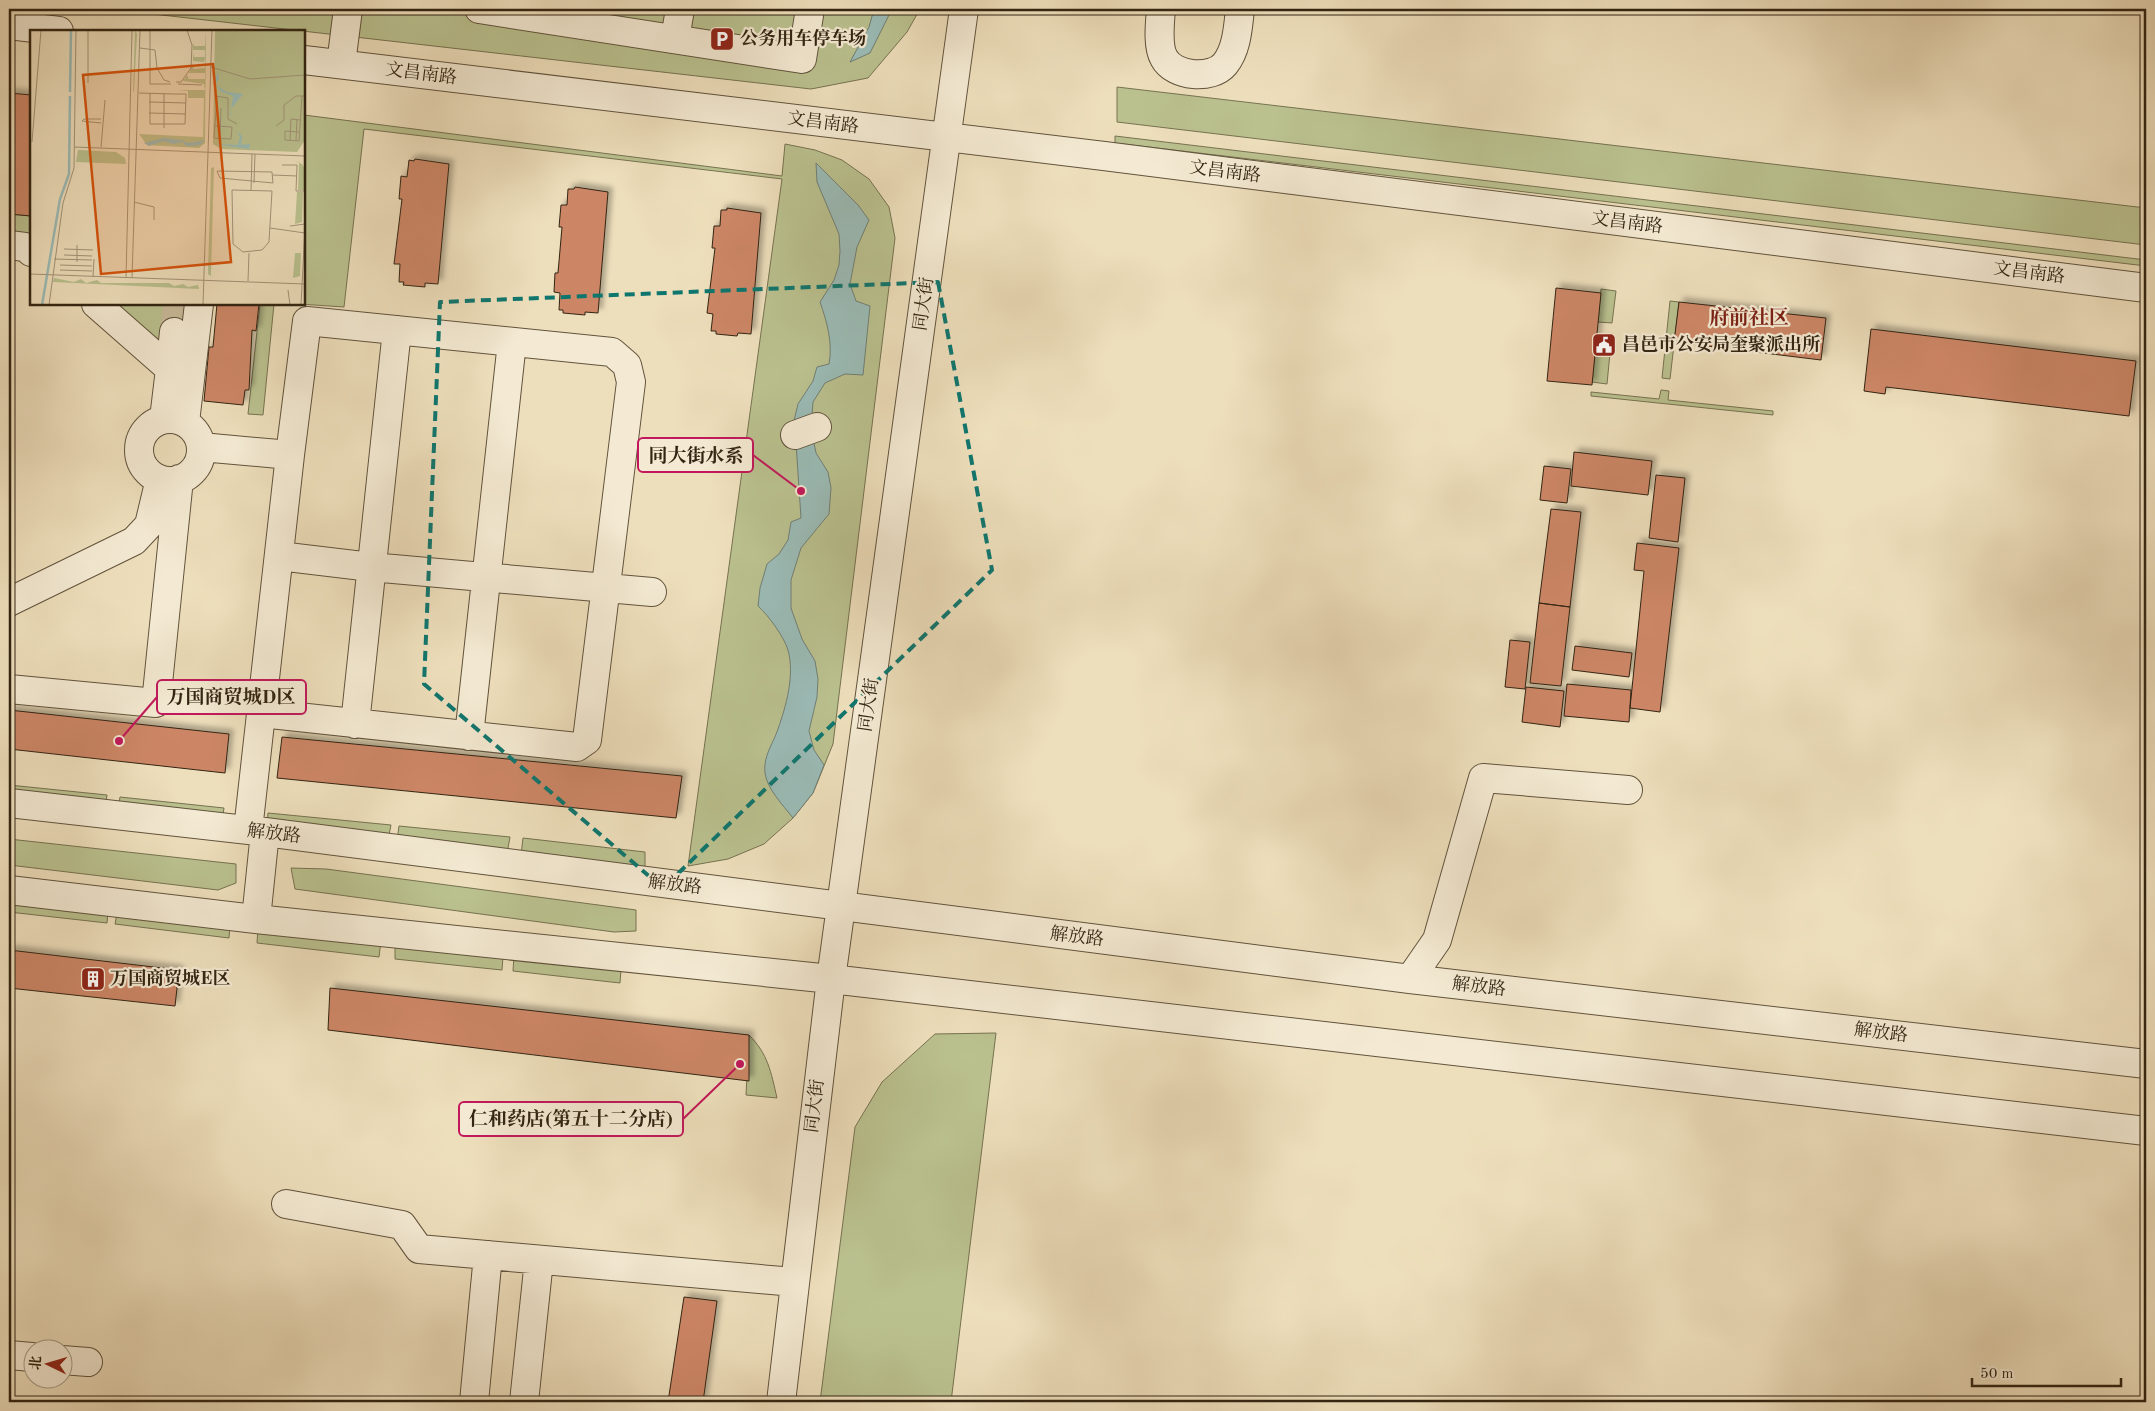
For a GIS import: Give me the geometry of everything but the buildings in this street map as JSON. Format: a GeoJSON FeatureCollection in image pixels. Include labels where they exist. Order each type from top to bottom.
{"type":"FeatureCollection","features":[{"type":"Feature","properties":{"kind":"street"},"geometry":{"type":"LineString","coordinates":[[341,64],[348,9]]}},
{"type":"Feature","properties":{"kind":"street"},"geometry":{"type":"LineString","coordinates":[[479,9],[802,59],[810,9]]}},
{"type":"Feature","properties":{"kind":"street"},"geometry":{"type":"LineString","coordinates":[[674,39],[680,9]]}},
{"type":"Feature","properties":{"kind":"street","name":"同大街"},"geometry":{"type":"LineString","coordinates":[[781,1402],[831,979],[964,9]]}},
{"type":"Feature","properties":{"kind":"street"},"geometry":{"type":"LineString","coordinates":[[1161,9],[1159,31],[1164,59],[1180,72],[1206,75],[1225,65],[1236,40],[1240,9]]}},
{"type":"Feature","properties":{"kind":"street"},"geometry":{"type":"LineString","coordinates":[[30,21],[56,30]]}},
{"type":"Feature","properties":{"kind":"street","name":"文昌南路"},"geometry":{"type":"LineString","coordinates":[[305,60],[947,138],[2146,288]]}},
{"type":"Feature","properties":{"kind":"street"},"geometry":{"type":"LineString","coordinates":[[9,244],[25,247],[30,251]]}},
{"type":"Feature","properties":{"kind":"street"},"geometry":{"type":"LineString","coordinates":[[97,305],[170,369]]}},
{"type":"Feature","properties":{"kind":"street"},"geometry":{"type":"LineString","coordinates":[[174,421],[199,305]]}},
{"type":"Feature","properties":{"kind":"street"},"geometry":{"type":"LineString","coordinates":[[256,919],[256,831],[261,713],[307,321],[612,352],[627,365],[631,382],[587,740],[578,747],[261,713]]}},
{"type":"Feature","properties":{"kind":"street"},"geometry":{"type":"LineString","coordinates":[[355,724],[397,330]]}},
{"type":"Feature","properties":{"kind":"street"},"geometry":{"type":"LineString","coordinates":[[174,332],[170,369],[174,421]]}},
{"type":"Feature","properties":{"kind":"street"},"geometry":{"type":"LineString","coordinates":[[469,736],[512,342]]}},
{"type":"Feature","properties":{"kind":"street"},"geometry":{"type":"LineString","coordinates":[[174,421],[193,428],[201,447],[200,458],[196,467],[188,475],[169,479],[145,467],[140,458],[139,449],[141,438],[154,423],[174,421]]}},
{"type":"Feature","properties":{"kind":"street"},"geometry":{"type":"LineString","coordinates":[[201,447],[290,455]]}},
{"type":"Feature","properties":{"kind":"street"},"geometry":{"type":"LineString","coordinates":[[9,602],[134,541],[148,525],[169,479]]}},
{"type":"Feature","properties":{"kind":"street"},"geometry":{"type":"LineString","coordinates":[[9,689],[156,703],[169,479]]}},
{"type":"Feature","properties":{"kind":"street"},"geometry":{"type":"LineString","coordinates":[[279,556],[652,592]]}},
{"type":"Feature","properties":{"kind":"street"},"geometry":{"type":"LineString","coordinates":[[1410,979],[1436,940],[1484,778],[1628,790]]}},
{"type":"Feature","properties":{"kind":"street","name":"解放路"},"geometry":{"type":"LineString","coordinates":[[9,803],[256,831],[1410,979],[2146,1064]]}},
{"type":"Feature","properties":{"kind":"street"},"geometry":{"type":"LineString","coordinates":[[9,890],[256,919],[831,979],[2146,1131]]}},
{"type":"Feature","properties":{"kind":"street"},"geometry":{"type":"LineString","coordinates":[[286,1204],[402,1226],[419,1249],[794,1282]]}},
{"type":"Feature","properties":{"kind":"street"},"geometry":{"type":"LineString","coordinates":[[474,1402],[488,1255]]}},
{"type":"Feature","properties":{"kind":"street"},"geometry":{"type":"LineString","coordinates":[[524,1402],[539,1260]]}},
{"type":"Feature","properties":{"kind":"street"},"geometry":{"type":"LineString","coordinates":[[9,1355],[22,1356]]}},
{"type":"Feature","properties":{"kind":"highlighted area"},"geometry":{"type":"Polygon","coordinates":[[[938,282],[992,570],[663,888],[424,684],[440,302],[938,282]]]}},
{"type":"Feature","properties":{"kind":"green space"},"geometry":{"type":"Polygon","coordinates":[[[109,9],[920,9],[907,32],[868,78],[811,89],[109,9]]]}},
{"type":"Feature","properties":{"kind":"green space"},"geometry":{"type":"Polygon","coordinates":[[[1117,87],[2146,208],[2146,245],[1117,122],[1117,87]]]}},
{"type":"Feature","properties":{"kind":"green space"},"geometry":{"type":"Polygon","coordinates":[[[305,115],[782,176],[785,144],[815,150],[842,160],[869,179],[889,207],[895,238],[833,744],[813,793],[793,818],[764,844],[728,859],[688,866],[782,179],[364,129],[344,307],[305,304],[305,115]]]}},
{"type":"Feature","properties":{"kind":"green space"},"geometry":{"type":"Polygon","coordinates":[[[1115,136],[2146,260],[2146,266],[1115,143],[1115,136]]]}},
{"type":"Feature","properties":{"kind":"green space"},"geometry":{"type":"Polygon","coordinates":[[[9,214],[30,216],[30,237],[9,233],[9,214]]]}},
{"type":"Feature","properties":{"kind":"green space"},"geometry":{"type":"Polygon","coordinates":[[[1601,289],[1616,291],[1612,323],[1598,322],[1601,289]]]}},
{"type":"Feature","properties":{"kind":"green space"},"geometry":{"type":"Polygon","coordinates":[[[1670,301],[1679,302],[1670,379],[1662,378],[1670,301]]]}},
{"type":"Feature","properties":{"kind":"green space"},"geometry":{"type":"Polygon","coordinates":[[[112,305],[165,305],[160,344],[112,305]]]}},
{"type":"Feature","properties":{"kind":"green space"},"geometry":{"type":"Polygon","coordinates":[[[260,305],[274,305],[263,415],[248,414],[260,305]]]}},
{"type":"Feature","properties":{"kind":"green space"},"geometry":{"type":"Polygon","coordinates":[[[1595,352],[1610,353],[1607,384],[1592,382],[1595,352]]]}},
{"type":"Feature","properties":{"kind":"green space"},"geometry":{"type":"Polygon","coordinates":[[[1661,390],[1669,391],[1668,400],[1773,411],[1773,415],[1591,396],[1591,392],[1659,399],[1661,390]]]}},
{"type":"Feature","properties":{"kind":"green space"},"geometry":{"type":"Polygon","coordinates":[[[9,785],[107,795],[105,809],[9,798],[9,785]]]}},
{"type":"Feature","properties":{"kind":"green space"},"geometry":{"type":"Polygon","coordinates":[[[120,797],[224,808],[222,821],[118,810],[120,797]]]}},
{"type":"Feature","properties":{"kind":"green space"},"geometry":{"type":"Polygon","coordinates":[[[268,813],[391,825],[388,840],[267,827],[268,813]]]}},
{"type":"Feature","properties":{"kind":"green space"},"geometry":{"type":"Polygon","coordinates":[[[399,826],[510,837],[507,854],[397,841],[399,826]]]}},
{"type":"Feature","properties":{"kind":"green space"},"geometry":{"type":"Polygon","coordinates":[[[523,838],[645,852],[645,869],[521,855],[523,838]]]}},
{"type":"Feature","properties":{"kind":"green space"},"geometry":{"type":"Polygon","coordinates":[[[9,839],[236,864],[236,883],[218,890],[9,865],[9,839]]]}},
{"type":"Feature","properties":{"kind":"green space"},"geometry":{"type":"Polygon","coordinates":[[[291,868],[326,869],[636,910],[636,931],[614,932],[295,889],[291,868]]]}},
{"type":"Feature","properties":{"kind":"green space"},"geometry":{"type":"Polygon","coordinates":[[[9,901],[108,912],[107,923],[9,912],[9,901]]]}},
{"type":"Feature","properties":{"kind":"green space"},"geometry":{"type":"Polygon","coordinates":[[[117,913],[230,925],[229,938],[115,924],[117,913]]]}},
{"type":"Feature","properties":{"kind":"green space"},"geometry":{"type":"Polygon","coordinates":[[[258,928],[381,941],[379,957],[257,943],[258,928]]]}},
{"type":"Feature","properties":{"kind":"green space"},"geometry":{"type":"Polygon","coordinates":[[[395,945],[503,956],[502,970],[395,959],[395,945]]]}},
{"type":"Feature","properties":{"kind":"green space"},"geometry":{"type":"Polygon","coordinates":[[[514,955],[621,970],[620,983],[513,971],[514,955]]]}},
{"type":"Feature","properties":{"kind":"green space"},"geometry":{"type":"Polygon","coordinates":[[[996,1033],[951,1402],[820,1402],[855,1127],[882,1082],[935,1034],[996,1033]]]}},
{"type":"Feature","properties":{"kind":"green space"},"geometry":{"type":"Polygon","coordinates":[[[749,1035],[765,1056],[777,1098],[746,1095],[749,1035]]]}},
{"type":"Feature","properties":{"kind":"water"},"geometry":{"type":"Polygon","coordinates":[[[874,9],[892,9],[870,53],[850,62],[869,27],[874,9]]]}},
{"type":"Feature","properties":{"kind":"water"},"geometry":{"type":"Polygon","coordinates":[[[816,163],[858,205],[869,220],[857,247],[850,284],[856,301],[870,306],[863,375],[845,374],[825,383],[813,402],[811,428],[816,453],[828,472],[831,488],[829,514],[801,548],[791,580],[791,608],[802,639],[815,661],[818,679],[817,697],[809,731],[814,750],[824,765],[813,793],[793,818],[776,797],[766,779],[765,773],[765,761],[787,700],[791,670],[790,660],[788,650],[780,633],[758,606],[760,588],[767,564],[779,554],[788,540],[791,522],[801,518],[793,425],[798,404],[813,381],[817,367],[829,364],[829,333],[820,302],[834,280],[839,265],[839,234],[817,182],[816,163]]]}},
{"type":"Feature","properties":{"kind":"tunnel"},"geometry":{"type":"LineString","coordinates":[[174,332],[177,305]]}},
{"type":"Feature","properties":{"kind":"place","name":"公务用车停车场"},"geometry":{"type":"Point","coordinates":[722,39]}},
{"type":"Feature","properties":{"kind":"place","name":"昌邑市公安局奎聚派出所"},"geometry":{"type":"Point","coordinates":[1604,345]}},
{"type":"Feature","properties":{"kind":"place","name":"同大街水系"},"geometry":{"type":"Point","coordinates":[801,491]}},
{"type":"Feature","properties":{"kind":"place","name":"万国商贸城D区"},"geometry":{"type":"Point","coordinates":[119,741]}},
{"type":"Feature","properties":{"kind":"place","name":"万国商贸城E区"},"geometry":{"type":"Point","coordinates":[93,979]}},
{"type":"Feature","properties":{"kind":"place","name":"仁和药店(第五十二分店)"},"geometry":{"type":"Point","coordinates":[740,1064]}},
{"type":"Feature","properties":{"kind":"district","name":"府前社区"},"geometry":{"type":"Point","coordinates":[1749,319]}}]}
